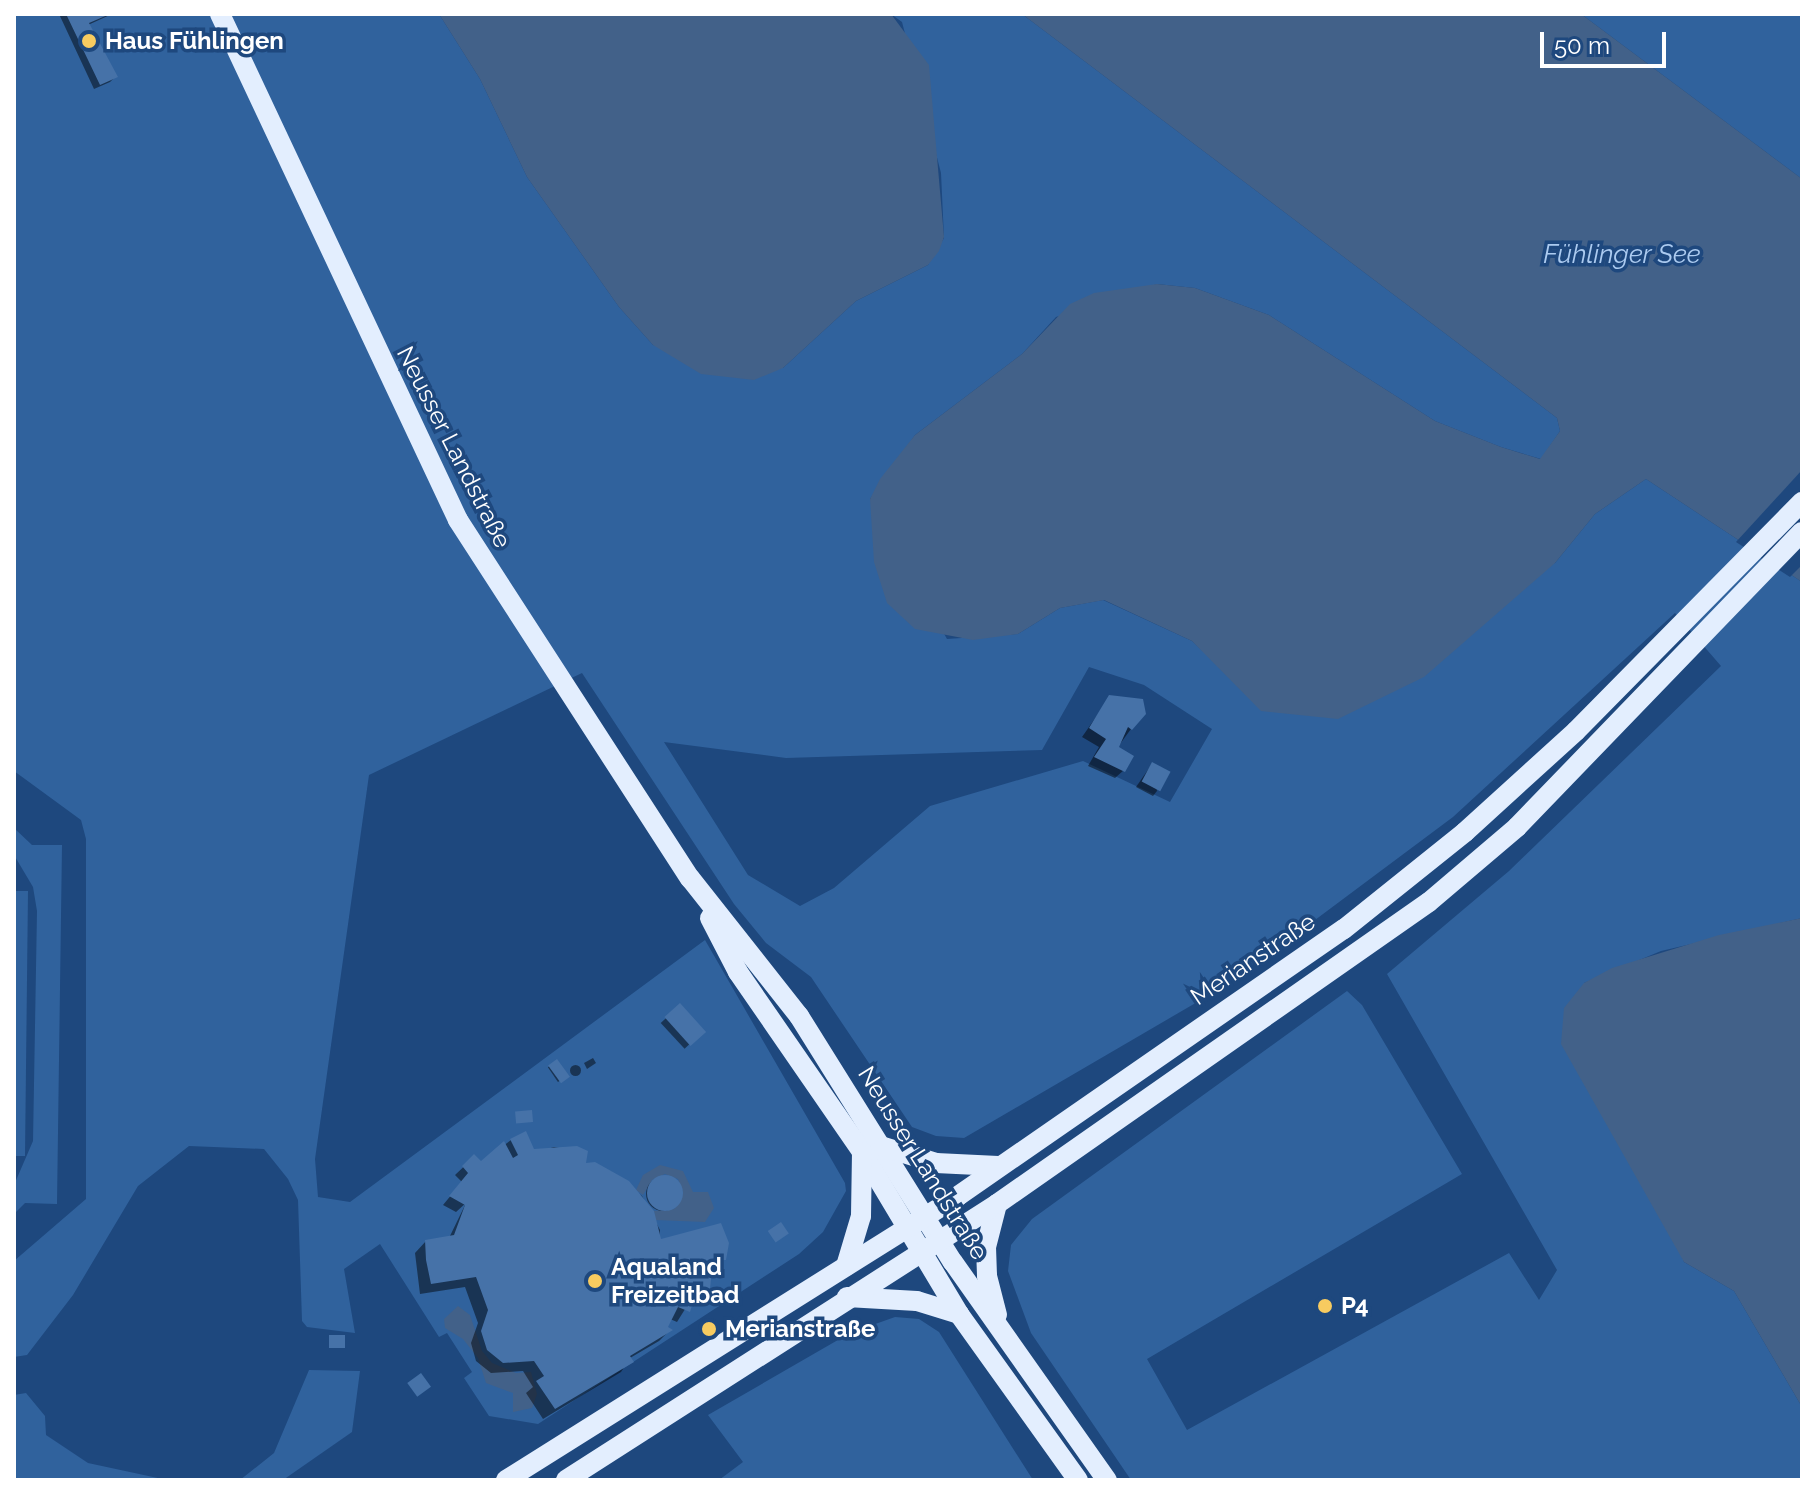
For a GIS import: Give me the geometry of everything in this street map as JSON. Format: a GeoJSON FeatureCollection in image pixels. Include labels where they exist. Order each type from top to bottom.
{"type":"FeatureCollection","features":[{"type":"Feature","properties":{"kind":"main road","name":"Neusser Landstraße"},"geometry":{"type":"LineString","coordinates":[[220,14],[458,520],[690,878],[799,1016],[1002,1330],[1107,1480]]}},
{"type":"Feature","properties":{"kind":"main road","name":"Merianstraße"},"geometry":{"type":"LineString","coordinates":[[506,1480],[927,1215],[1344,929],[1465,832],[1651,655],[1802,502]]}},
{"type":"Feature","properties":{"kind":"main road"},"geometry":{"type":"LineString","coordinates":[[566,1480],[847,1297],[997,1204],[1429,902],[1517,827],[1802,532]]}},
{"type":"Feature","properties":{"kind":"main road","name":"Neusser Landstraße"},"geometry":{"type":"LineString","coordinates":[[690,878],[738,972],[862,1152],[959,1314],[1078,1480]]}},
{"type":"Feature","properties":{"kind":"main road"},"geometry":{"type":"LineString","coordinates":[[884,1147],[936,1163],[998,1166]]}},
{"type":"Feature","properties":{"kind":"main road"},"geometry":{"type":"LineString","coordinates":[[846,1266],[861,1216],[862,1152]]}},
{"type":"Feature","properties":{"kind":"main road"},"geometry":{"type":"LineString","coordinates":[[997,1204],[986,1247],[987,1276],[1002,1330]]}},
{"type":"Feature","properties":{"kind":"main road"},"geometry":{"type":"LineString","coordinates":[[847,1297],[917,1301],[959,1314]]}},
{"type":"Feature","properties":{"kind":"shaded area"},"geometry":{"type":"Polygon","coordinates":[[[14,14],[439,14],[480,79],[527,177],[619,307],[653,345],[783,368],[856,301],[928,265],[944,238],[941,173],[902,22],[891,14],[1022,14],[1557,418],[1560,431],[1541,459],[1501,447],[1435,421],[1269,315],[1195,288],[1157,284],[1056,317],[1022,354],[915,435],[870,499],[947,639],[1018,634],[1060,608],[1103,600],[1192,641],[1224,671],[1555,563],[1595,514],[1646,479],[1802,582],[1802,918],[1661,951],[1584,983],[1684,1262],[1734,1291],[1802,1407],[1802,1480],[1131,1480],[1031,1333],[1008,1271],[1011,1245],[1032,1219],[1347,991],[1362,1005],[1462,1174],[1147,1359],[1187,1430],[1509,1253],[1539,1300],[1557,1270],[1387,974],[1509,871],[1721,666],[1675,613],[1453,817],[1315,920],[1223,987],[964,1138],[936,1136],[912,1127],[811,977],[766,943],[734,904],[582,673],[369,775],[315,1159],[318,1197],[350,1202],[705,940],[845,1183],[846,1191],[823,1232],[799,1254],[538,1424],[489,1416],[464,1378],[472,1372],[447,1333],[439,1337],[380,1244],[344,1269],[355,1333],[307,1327],[302,1321],[298,1200],[288,1179],[264,1149],[189,1146],[138,1186],[73,1295],[27,1355],[14,1357],[14,1261],[86,1199],[86,839],[81,820],[14,771],[14,14]],[[1089,667],[1042,750],[786,758],[664,742],[748,875],[800,906],[834,888],[930,806],[1083,761],[1170,802],[1212,729],[1144,685],[1089,667]]]}},
{"type":"Feature","properties":{"kind":"shaded area"},"geometry":{"type":"Polygon","coordinates":[[[1581,14],[1802,14],[1802,179],[1581,14]]]}},
{"type":"Feature","properties":{"kind":"shaded area"},"geometry":{"type":"Polygon","coordinates":[[[14,828],[32,845],[62,845],[57,1204],[25,1203],[14,1214],[14,1185],[33,1141],[37,911],[33,887],[14,855],[14,828]]]}},
{"type":"Feature","properties":{"kind":"shaded area"},"geometry":{"type":"Polygon","coordinates":[[[14,891],[28,891],[25,1156],[14,1156],[14,891]]]}},
{"type":"Feature","properties":{"kind":"shaded area"},"geometry":{"type":"Polygon","coordinates":[[[895,1317],[919,1319],[939,1332],[1033,1480],[719,1480],[743,1462],[708,1415],[850,1333],[895,1317]]]}},
{"type":"Feature","properties":{"kind":"shaded area"},"geometry":{"type":"Polygon","coordinates":[[[309,1370],[360,1371],[352,1432],[283,1480],[240,1480],[274,1453],[309,1370]]]}},
{"type":"Feature","properties":{"kind":"shaded area"},"geometry":{"type":"Polygon","coordinates":[[[26,1393],[45,1416],[46,1435],[88,1463],[167,1480],[14,1480],[14,1395],[26,1393]]]}},
{"type":"Feature","properties":{"kind":"water"},"geometry":{"type":"Polygon","coordinates":[[[439,14],[891,14],[929,65],[944,237],[939,251],[928,265],[856,301],[783,368],[754,380],[701,374],[653,345],[619,307],[527,177],[480,79],[439,14]]]}},
{"type":"Feature","properties":{"kind":"water","name":"Fühlinger See"},"geometry":{"type":"Polygon","coordinates":[[[1022,14],[1581,14],[1802,179],[1802,582],[1646,479],[1595,514],[1555,563],[1424,677],[1338,719],[1261,711],[1192,641],[1104,600],[1060,608],[1018,634],[973,640],[915,629],[887,603],[874,562],[870,499],[880,479],[915,435],[1022,354],[1070,304],[1094,293],[1157,284],[1195,288],[1269,315],[1435,421],[1501,447],[1540,459],[1560,431],[1557,418],[1022,14]]]}},
{"type":"Feature","properties":{"kind":"water"},"geometry":{"type":"Polygon","coordinates":[[[1802,918],[1802,1407],[1734,1291],[1684,1262],[1561,1044],[1564,1008],[1584,983],[1612,968],[1719,935],[1802,918]]]}},
{"type":"Feature","properties":{"kind":"water"},"geometry":{"type":"Polygon","coordinates":[[[660,1165],[683,1171],[693,1192],[708,1192],[714,1208],[705,1222],[655,1220],[654,1211],[674,1209],[683,1193],[678,1179],[665,1174],[652,1180],[643,1195],[636,1190],[643,1175],[660,1165]]]}},
{"type":"Feature","properties":{"kind":"water"},"geometry":{"type":"Polygon","coordinates":[[[458,1306],[470,1315],[482,1351],[492,1363],[516,1373],[531,1372],[537,1394],[532,1408],[513,1412],[513,1393],[486,1383],[478,1358],[463,1339],[445,1328],[444,1319],[458,1306]]]}},
{"type":"Feature","properties":{"kind":"pier"},"geometry":{"type":"Polygon","coordinates":[[[1802,470],[1802,565],[1790,577],[1736,542],[1802,470]]]}},
{"type":"Feature","properties":{"kind":"building","name":"Haus Fühlingen"},"geometry":{"type":"Polygon","coordinates":[[[66,14],[110,14],[89,23],[118,77],[100,85],[66,14]]]}},
{"type":"Feature","properties":{"kind":"building"},"geometry":{"type":"Polygon","coordinates":[[[1109,695],[1143,699],[1146,714],[1132,730],[1128,727],[1119,747],[1134,756],[1125,772],[1094,757],[1106,739],[1089,728],[1109,695]]]}},
{"type":"Feature","properties":{"kind":"building"},"geometry":{"type":"Polygon","coordinates":[[[1152,762],[1171,772],[1160,791],[1142,781],[1152,762]]]}},
{"type":"Feature","properties":{"kind":"building"},"geometry":{"type":"Polygon","coordinates":[[[680,1003],[706,1032],[690,1046],[664,1017],[680,1003]]]}},
{"type":"Feature","properties":{"kind":"building"},"geometry":{"type":"Polygon","coordinates":[[[557,1059],[570,1077],[561,1083],[548,1065],[557,1059]]]}},
{"type":"Feature","properties":{"kind":"building"},"geometry":{"type":"Polygon","coordinates":[[[532,1110],[533,1122],[516,1123],[515,1111],[532,1110]]]}},
{"type":"Feature","properties":{"kind":"building","name":"Aqualand Freizeitbad"},"geometry":{"type":"Polygon","coordinates":[[[526,1131],[534,1149],[577,1146],[588,1151],[586,1163],[595,1162],[629,1181],[654,1211],[661,1239],[721,1223],[729,1243],[726,1260],[713,1260],[710,1289],[698,1286],[690,1312],[678,1307],[668,1327],[673,1330],[630,1356],[634,1362],[555,1409],[536,1381],[544,1376],[534,1361],[503,1363],[487,1350],[481,1331],[488,1310],[476,1277],[431,1284],[426,1260],[425,1240],[454,1235],[465,1205],[449,1196],[468,1173],[462,1166],[474,1154],[481,1161],[504,1141],[513,1158],[518,1155],[510,1139],[526,1131]]]}},
{"type":"Feature","properties":{"kind":"building"},"geometry":{"type":"Polygon","coordinates":[[[665,1175],[678,1180],[683,1193],[678,1206],[665,1211],[652,1206],[647,1193],[652,1180],[665,1175]]]}},
{"type":"Feature","properties":{"kind":"building"},"geometry":{"type":"Polygon","coordinates":[[[781,1222],[789,1234],[776,1243],[768,1231],[781,1222]]]}},
{"type":"Feature","properties":{"kind":"building"},"geometry":{"type":"Polygon","coordinates":[[[329,1335],[345,1335],[345,1348],[329,1348],[329,1335]]]}},
{"type":"Feature","properties":{"kind":"building"},"geometry":{"type":"Polygon","coordinates":[[[421,1373],[431,1387],[417,1397],[407,1383],[421,1373]]]}},
{"type":"Feature","properties":{"kind":"place","name":"Haus Fühlingen"},"geometry":{"type":"Point","coordinates":[89,41]}},
{"type":"Feature","properties":{"kind":"place","name":"Aqualand Freizeitbad"},"geometry":{"type":"Point","coordinates":[595,1281]}},
{"type":"Feature","properties":{"kind":"place","name":"P4"},"geometry":{"type":"Point","coordinates":[1325,1306]}},
{"type":"Feature","properties":{"kind":"place","name":"Merianstraße"},"geometry":{"type":"Point","coordinates":[709,1329]}}]}
